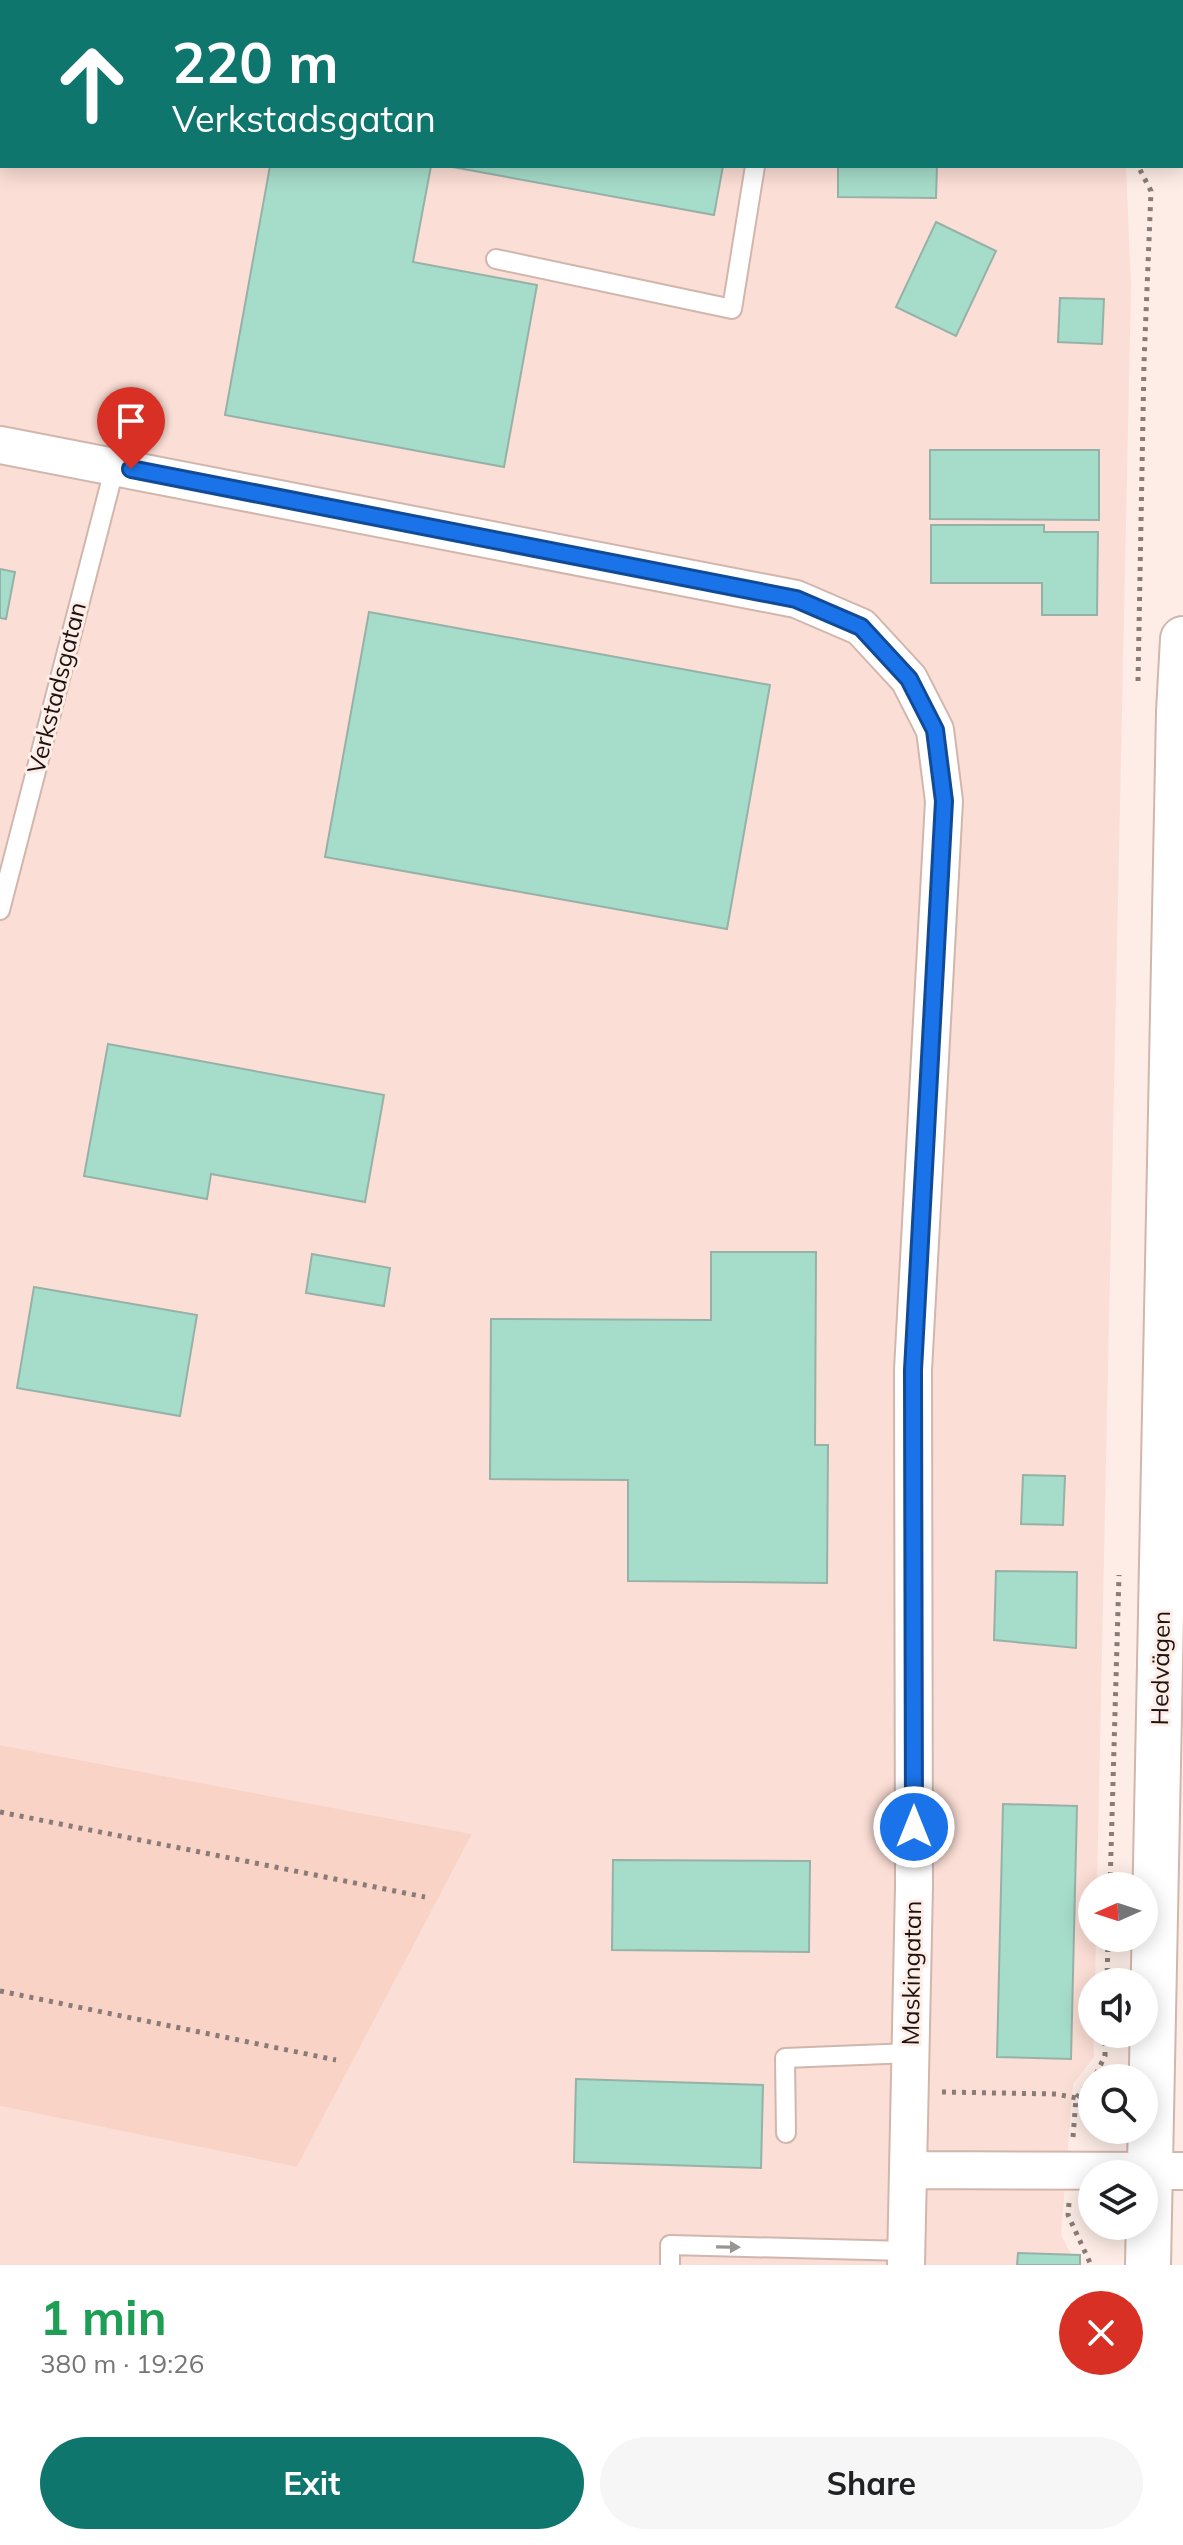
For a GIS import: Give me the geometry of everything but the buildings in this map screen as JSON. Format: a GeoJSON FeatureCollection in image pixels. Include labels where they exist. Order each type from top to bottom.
{"type":"FeatureCollection","features":[{"type":"Feature","properties":{"kind":"main road","name":"Hedvägen"},"geometry":{"type":"LineString","coordinates":[[1148,2265],[1167,2171],[1183,639]]}},
{"type":"Feature","properties":{"kind":"street"},"geometry":{"type":"LineString","coordinates":[[0,445],[115,466]]}},
{"type":"Feature","properties":{"kind":"street","name":"Maskingatan"},"geometry":{"type":"LineString","coordinates":[[115,466],[796,599],[861,627],[909,679],[935,730],[944,801],[913,1370],[914,1886],[906,2258]]}},
{"type":"Feature","properties":{"kind":"street"},"geometry":{"type":"LineString","coordinates":[[909,2170],[1167,2171]]}},
{"type":"Feature","properties":{"kind":"lane"},"geometry":{"type":"LineString","coordinates":[[496,259],[732,309],[755,168]]}},
{"type":"Feature","properties":{"kind":"lane","name":"Verkstadsgatan"},"geometry":{"type":"LineString","coordinates":[[0,910],[115,466]]}},
{"type":"Feature","properties":{"kind":"lane"},"geometry":{"type":"LineString","coordinates":[[786,2133],[785,2058],[911,2053]]}},
{"type":"Feature","properties":{"kind":"lane"},"geometry":{"type":"LineString","coordinates":[[670,2265],[670,2245],[906,2258]]}},
{"type":"Feature","properties":{"kind":"path"},"geometry":{"type":"LineString","coordinates":[[0,1812],[425,1897]]}},
{"type":"Feature","properties":{"kind":"path"},"geometry":{"type":"LineString","coordinates":[[0,1991],[336,2060]]}},
{"type":"Feature","properties":{"kind":"path"},"geometry":{"type":"LineString","coordinates":[[910,2091],[1056,2094],[1076,2098]]}},
{"type":"Feature","properties":{"kind":"shaded area"},"geometry":{"type":"Polygon","coordinates":[[[0,168],[1126,168],[1131,288],[1097,1872],[1078,1872],[1078,1952],[1096,1952],[1095,1968],[1078,1968],[1078,2048],[1094,2048],[1094,2057],[1089,2064],[1078,2064],[1078,2078],[1073,2084],[1061,2235],[1077,2265],[0,2265],[0,2106],[297,2167],[472,1834],[0,1745],[0,168]]]}},
{"type":"Feature","properties":{"kind":"shaded area"},"geometry":{"type":"Polygon","coordinates":[[[0,1745],[472,1834],[297,2167],[0,2106],[0,1745]]]}},
{"type":"Feature","properties":{"kind":"route"},"geometry":{"type":"LineString","coordinates":[[131,469],[796,599],[861,627],[909,679],[935,730],[944,801],[913,1370],[914,1827]]}}]}
